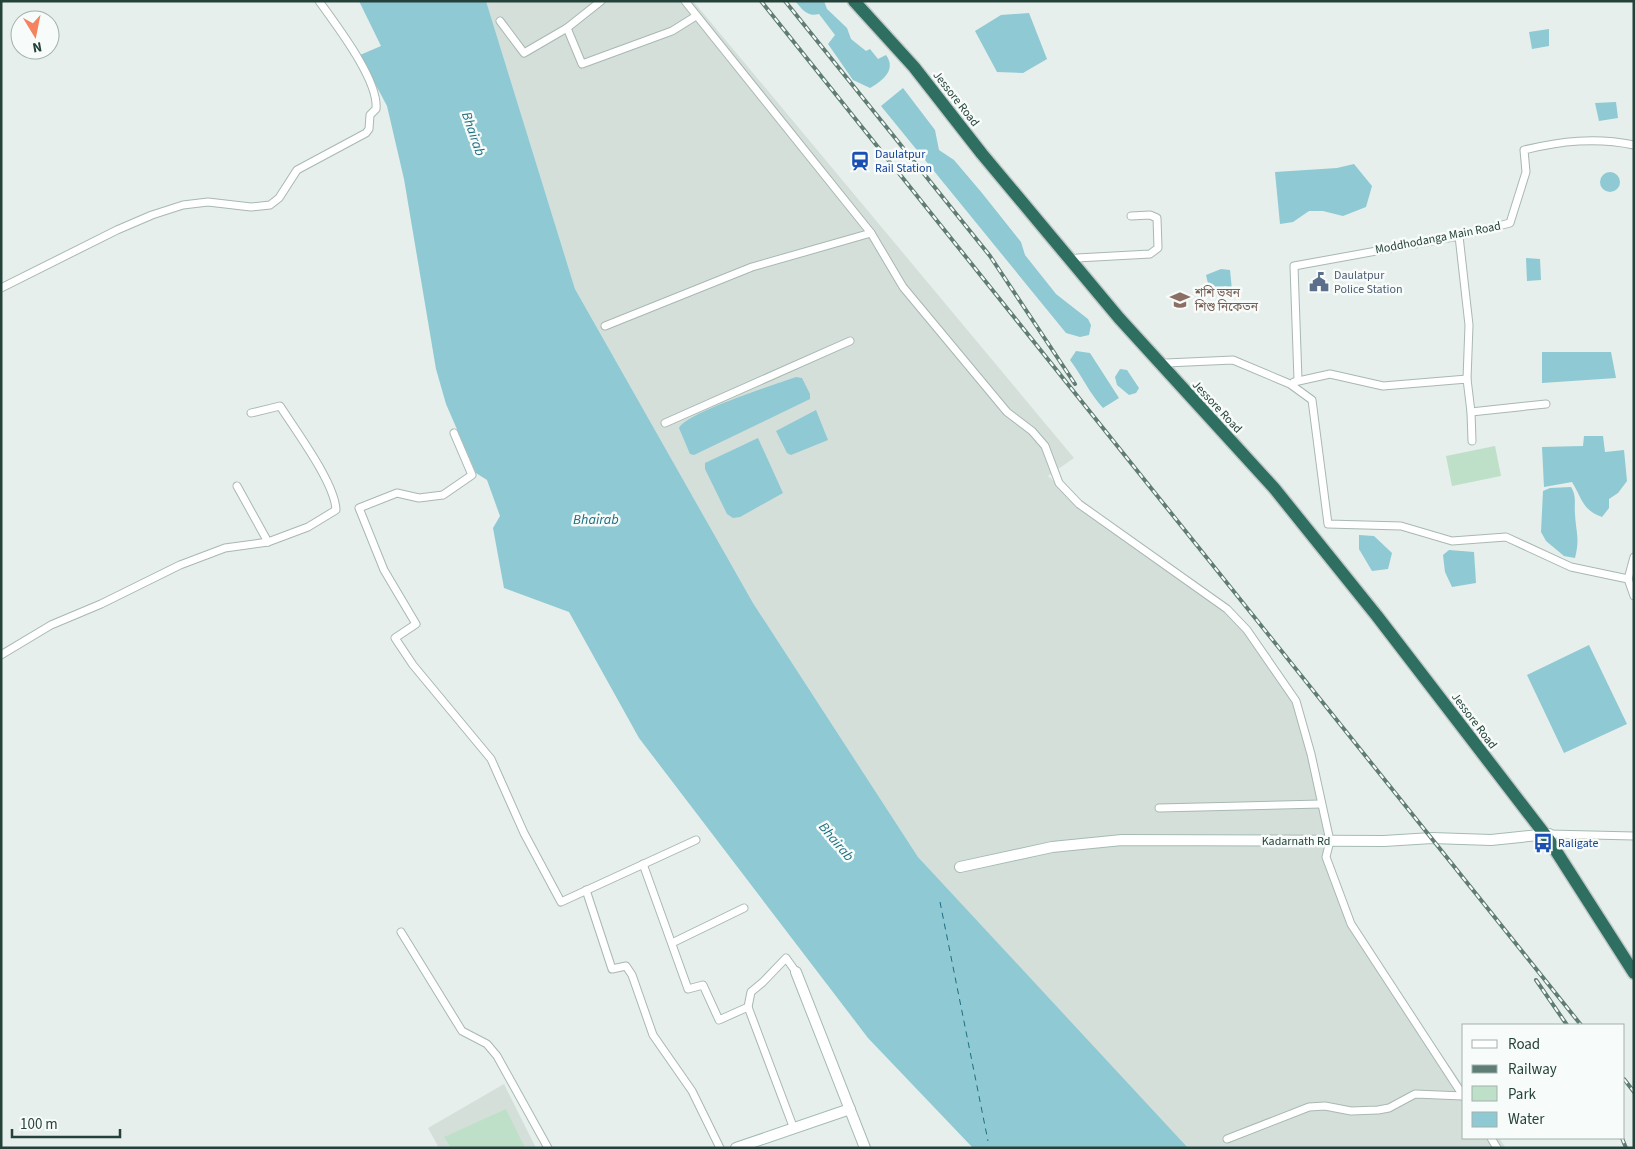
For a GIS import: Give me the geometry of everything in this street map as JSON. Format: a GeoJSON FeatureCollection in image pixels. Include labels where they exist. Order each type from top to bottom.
{"type":"FeatureCollection","features":[{"type":"Feature","properties":{"kind":"highway","name":"Jessore Road"},"geometry":{"type":"LineString","coordinates":[[854,1],[914,67],[982,154],[1125,325],[1274,488],[1383,624],[1547,836]]}},
{"type":"Feature","properties":{"kind":"highway","name":"Jessore Road"},"geometry":{"type":"LineString","coordinates":[[864,1],[1166,363],[1281,487],[1392,625],[1530,805],[1547,836],[1634,974]]}},
{"type":"Feature","properties":{"kind":"main road","name":"Kadarnath Rd"},"geometry":{"type":"LineString","coordinates":[[960,867],[1052,847],[1122,840],[1330,841],[1432,838],[1491,840],[1547,836]]}},
{"type":"Feature","properties":{"kind":"main road"},"geometry":{"type":"LineString","coordinates":[[796,972],[865,1148]]}},
{"type":"Feature","properties":{"kind":"main road"},"geometry":{"type":"LineString","coordinates":[[736,1148],[850,1109]]}},
{"type":"Feature","properties":{"kind":"street"},"geometry":{"type":"LineString","coordinates":[[1,288],[152,215],[183,206],[208,202],[251,207],[270,205],[278,198],[297,170],[366,133],[369,129],[370,115],[376,109],[373,94],[351,44],[319,1]]}},
{"type":"Feature","properties":{"kind":"street"},"geometry":{"type":"LineString","coordinates":[[500,22],[524,53],[566,28],[601,1]]}},
{"type":"Feature","properties":{"kind":"street"},"geometry":{"type":"LineString","coordinates":[[685,1],[870,232],[903,288],[1007,412],[1032,431],[1045,446],[1059,483],[1079,504],[1196,585],[1227,609],[1247,630],[1296,702],[1311,754],[1330,841],[1326,858],[1351,924],[1462,1094]]}},
{"type":"Feature","properties":{"kind":"street"},"geometry":{"type":"LineString","coordinates":[[566,28],[582,64],[672,31],[696,16]]}},
{"type":"Feature","properties":{"kind":"street","name":"Moddhodanga Main Road"},"geometry":{"type":"LineString","coordinates":[[1298,380],[1294,266],[1459,236],[1510,223],[1526,172],[1524,150],[1560,142],[1599,140],[1634,145]]}},
{"type":"Feature","properties":{"kind":"street"},"geometry":{"type":"LineString","coordinates":[[1077,258],[1150,254],[1158,248],[1157,218],[1150,215],[1131,216]]}},
{"type":"Feature","properties":{"kind":"street"},"geometry":{"type":"LineString","coordinates":[[605,326],[752,267],[870,232]]}},
{"type":"Feature","properties":{"kind":"street"},"geometry":{"type":"LineString","coordinates":[[1459,236],[1469,325],[1467,379],[1472,441]]}},
{"type":"Feature","properties":{"kind":"street"},"geometry":{"type":"LineString","coordinates":[[665,423],[850,341]]}},
{"type":"Feature","properties":{"kind":"street"},"geometry":{"type":"LineString","coordinates":[[1166,363],[1233,360],[1290,384],[1312,400],[1328,524],[1400,526],[1452,541],[1506,537],[1571,567],[1628,579]]}},
{"type":"Feature","properties":{"kind":"street"},"geometry":{"type":"LineString","coordinates":[[1290,384],[1298,380],[1330,374],[1383,386],[1467,379]]}},
{"type":"Feature","properties":{"kind":"street"},"geometry":{"type":"LineString","coordinates":[[1471,412],[1546,404]]}},
{"type":"Feature","properties":{"kind":"street"},"geometry":{"type":"LineString","coordinates":[[1,655],[51,625],[101,604],[180,565],[225,548],[268,542],[308,527],[336,508],[333,495],[315,462],[280,406],[251,413]]}},
{"type":"Feature","properties":{"kind":"street"},"geometry":{"type":"LineString","coordinates":[[454,433],[472,475],[443,495],[418,498],[397,493],[359,508],[384,570],[416,624],[395,638],[413,665],[492,759],[524,833],[561,902],[696,840]]}},
{"type":"Feature","properties":{"kind":"street"},"geometry":{"type":"LineString","coordinates":[[237,486],[268,542]]}},
{"type":"Feature","properties":{"kind":"street"},"geometry":{"type":"LineString","coordinates":[[1634,557],[1628,579],[1634,596]]}},
{"type":"Feature","properties":{"kind":"street"},"geometry":{"type":"LineString","coordinates":[[1160,808],[1321,804]]}},
{"type":"Feature","properties":{"kind":"street","name":"Kadarnath Rd"},"geometry":{"type":"LineString","coordinates":[[1547,836],[1634,836]]}},
{"type":"Feature","properties":{"kind":"street"},"geometry":{"type":"LineString","coordinates":[[643,864],[688,989],[703,986],[719,1020],[748,1007]]}},
{"type":"Feature","properties":{"kind":"street"},"geometry":{"type":"LineString","coordinates":[[586,890],[612,969],[626,966],[632,975],[653,1035],[692,1091],[720,1148]]}},
{"type":"Feature","properties":{"kind":"street"},"geometry":{"type":"LineString","coordinates":[[672,943],[744,908]]}},
{"type":"Feature","properties":{"kind":"street"},"geometry":{"type":"LineString","coordinates":[[401,932],[462,1031],[487,1044],[497,1056],[548,1148]]}},
{"type":"Feature","properties":{"kind":"street"},"geometry":{"type":"LineString","coordinates":[[794,1129],[748,1007],[751,992],[786,958],[796,972]]}},
{"type":"Feature","properties":{"kind":"street"},"geometry":{"type":"LineString","coordinates":[[1227,1139],[1309,1107],[1325,1106],[1351,1111],[1378,1110],[1389,1108],[1416,1094],[1462,1096]]}},
{"type":"Feature","properties":{"kind":"shaded area"},"geometry":{"type":"Polygon","coordinates":[[[486,1],[693,1],[1074,458],[1048,476],[1079,504],[1196,585],[1247,630],[1299,713],[1321,804],[1326,858],[1351,924],[1462,1084],[1462,1139],[1500,1139],[1506,1148],[1187,1148],[918,857],[753,603],[575,289],[486,1]]]}},
{"type":"Feature","properties":{"kind":"shaded area"},"geometry":{"type":"Polygon","coordinates":[[[504,1084],[536,1148],[439,1148],[428,1128],[504,1084]]]}},
{"type":"Feature","properties":{"kind":"green space"},"geometry":{"type":"Polygon","coordinates":[[[1495,446],[1501,476],[1452,486],[1446,456],[1495,446]]]}},
{"type":"Feature","properties":{"kind":"green space"},"geometry":{"type":"Polygon","coordinates":[[[506,1109],[525,1148],[451,1148],[444,1137],[506,1109]]]}},
{"type":"Feature","properties":{"kind":"water","name":"Bhairab"},"geometry":{"type":"Polygon","coordinates":[[[359,1],[486,1],[575,289],[753,603],[918,857],[1188,1148],[973,1148],[868,1038],[639,738],[569,612],[504,588],[493,528],[500,516],[487,480],[476,473],[446,404],[436,369],[404,179],[387,106],[360,55],[381,46],[359,1]]]}},
{"type":"Feature","properties":{"kind":"water"},"geometry":{"type":"Polygon","coordinates":[[[795,1],[824,1],[827,9],[847,28],[851,39],[866,51],[870,49],[878,59],[886,55],[890,66],[887,74],[870,88],[853,80],[828,44],[835,35],[819,14],[808,14],[795,1]]]}},
{"type":"Feature","properties":{"kind":"water"},"geometry":{"type":"Polygon","coordinates":[[[1029,13],[1047,59],[1023,73],[997,72],[975,31],[1001,15],[1029,13]]]}},
{"type":"Feature","properties":{"kind":"water"},"geometry":{"type":"Polygon","coordinates":[[[1549,29],[1549,46],[1532,49],[1529,32],[1549,29]]]}},
{"type":"Feature","properties":{"kind":"water"},"geometry":{"type":"Polygon","coordinates":[[[903,88],[935,130],[939,150],[954,160],[982,193],[1021,242],[1025,255],[1056,294],[1088,319],[1091,325],[1089,335],[1080,337],[1066,333],[881,106],[903,88]]]}},
{"type":"Feature","properties":{"kind":"water"},"geometry":{"type":"Polygon","coordinates":[[[1616,102],[1618,118],[1599,121],[1595,103],[1616,102]]]}},
{"type":"Feature","properties":{"kind":"water"},"geometry":{"type":"Polygon","coordinates":[[[1354,164],[1372,186],[1366,207],[1343,216],[1323,211],[1309,211],[1293,222],[1280,224],[1275,172],[1337,168],[1354,164]]]}},
{"type":"Feature","properties":{"kind":"water"},"geometry":{"type":"Polygon","coordinates":[[[1610,172],[1617,175],[1620,182],[1617,189],[1610,192],[1603,189],[1600,182],[1603,175],[1610,172]]]}},
{"type":"Feature","properties":{"kind":"water"},"geometry":{"type":"Polygon","coordinates":[[[1526,258],[1540,259],[1541,280],[1527,281],[1526,258]]]}},
{"type":"Feature","properties":{"kind":"water"},"geometry":{"type":"Polygon","coordinates":[[[1221,269],[1230,270],[1232,290],[1218,296],[1210,292],[1206,275],[1221,269]]]}},
{"type":"Feature","properties":{"kind":"water"},"geometry":{"type":"Polygon","coordinates":[[[1076,351],[1090,353],[1119,398],[1103,408],[1070,360],[1076,351]]]}},
{"type":"Feature","properties":{"kind":"water"},"geometry":{"type":"Polygon","coordinates":[[[1542,352],[1611,352],[1616,378],[1542,383],[1542,352]]]}},
{"type":"Feature","properties":{"kind":"water"},"geometry":{"type":"Polygon","coordinates":[[[1120,369],[1127,370],[1139,388],[1136,393],[1129,395],[1117,385],[1115,377],[1120,369]]]}},
{"type":"Feature","properties":{"kind":"water"},"geometry":{"type":"Polygon","coordinates":[[[796,377],[802,378],[810,394],[810,399],[694,455],[690,454],[679,428],[685,422],[732,399],[796,377]]]}},
{"type":"Feature","properties":{"kind":"water"},"geometry":{"type":"Polygon","coordinates":[[[816,410],[828,440],[791,455],[787,453],[776,431],[816,410]]]}},
{"type":"Feature","properties":{"kind":"water"},"geometry":{"type":"Polygon","coordinates":[[[1584,436],[1603,436],[1605,452],[1624,450],[1627,481],[1618,493],[1609,499],[1609,508],[1602,517],[1586,507],[1572,482],[1544,487],[1542,447],[1583,446],[1584,436]]]}},
{"type":"Feature","properties":{"kind":"water"},"geometry":{"type":"Polygon","coordinates":[[[758,438],[783,493],[740,517],[733,518],[727,514],[705,469],[705,463],[758,438]]]}},
{"type":"Feature","properties":{"kind":"water"},"geometry":{"type":"Polygon","coordinates":[[[1571,487],[1575,497],[1577,545],[1575,558],[1564,556],[1546,541],[1541,532],[1543,491],[1550,488],[1571,487]]]}},
{"type":"Feature","properties":{"kind":"water"},"geometry":{"type":"Polygon","coordinates":[[[1359,535],[1374,536],[1392,553],[1388,569],[1372,571],[1359,549],[1359,535]]]}},
{"type":"Feature","properties":{"kind":"water"},"geometry":{"type":"Polygon","coordinates":[[[1449,550],[1474,552],[1476,583],[1452,587],[1445,572],[1443,555],[1449,550]]]}},
{"type":"Feature","properties":{"kind":"water"},"geometry":{"type":"Polygon","coordinates":[[[1589,645],[1627,724],[1564,753],[1527,675],[1589,645]]]}},
{"type":"Feature","properties":{"kind":"ferry route"},"geometry":{"type":"LineString","coordinates":[[940,902],[988,1141]]}},
{"type":"Feature","properties":{"kind":"railway"},"geometry":{"type":"LineString","coordinates":[[761,1],[1580,1024]]}},
{"type":"Feature","properties":{"kind":"railway"},"geometry":{"type":"LineString","coordinates":[[785,1],[990,256],[1075,384]]}},
{"type":"Feature","properties":{"kind":"railway"},"geometry":{"type":"LineString","coordinates":[[1536,980],[1566,1024]]}},
{"type":"Feature","properties":{"kind":"railway"},"geometry":{"type":"LineString","coordinates":[[1625,1080],[1634,1092]]}},
{"type":"Feature","properties":{"kind":"railway"},"geometry":{"type":"LineString","coordinates":[[1622,1139],[1626,1148]]}},
{"type":"Feature","properties":{"kind":"place","name":"Daulatpur Rail Station"},"geometry":{"type":"Point","coordinates":[860,161]}},
{"type":"Feature","properties":{"kind":"place","name":"Daulatpur Police Station"},"geometry":{"type":"Point","coordinates":[1319,282]}},
{"type":"Feature","properties":{"kind":"place","name":"শশি ভূষন শিশু নিকেতন"},"geometry":{"type":"Point","coordinates":[1180,300]}},
{"type":"Feature","properties":{"kind":"place","name":"Raligate"},"geometry":{"type":"Point","coordinates":[1543,843]}}]}
